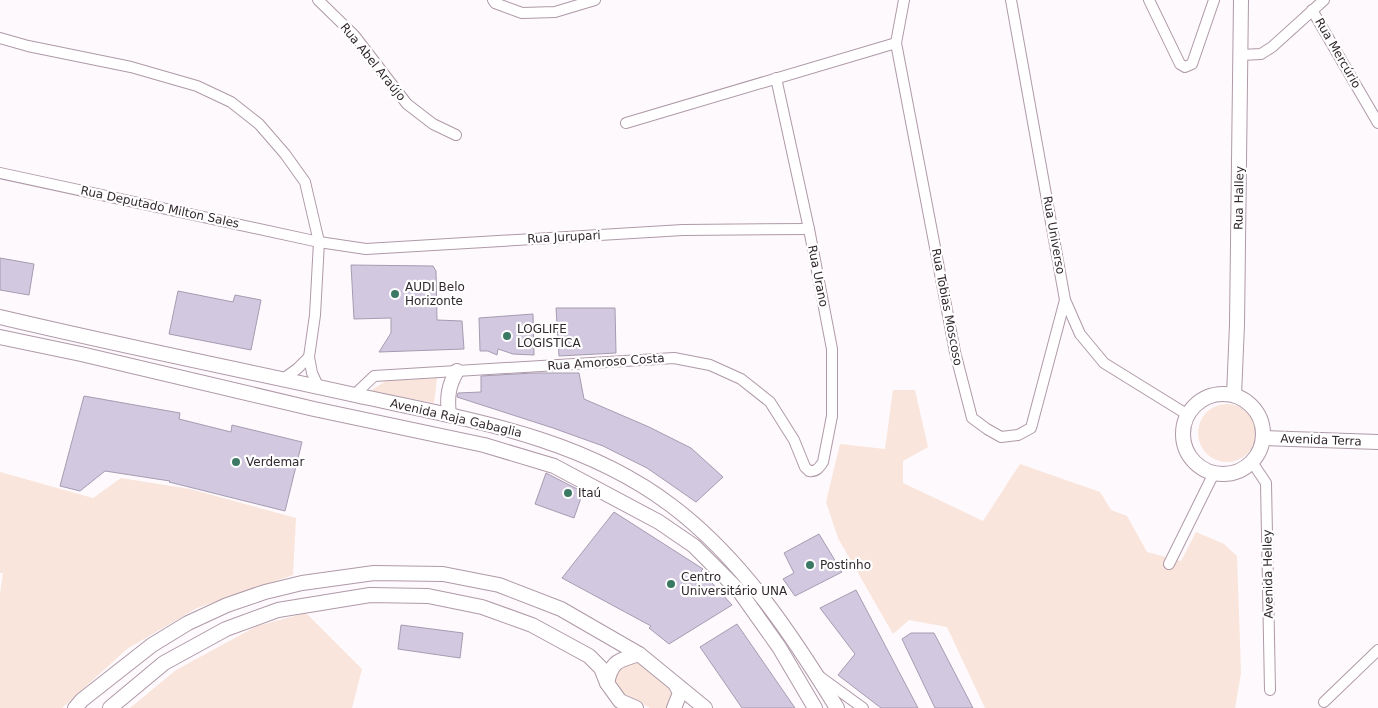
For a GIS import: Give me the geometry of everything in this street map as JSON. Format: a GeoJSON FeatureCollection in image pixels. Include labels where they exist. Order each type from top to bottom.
{"type":"FeatureCollection","features":[{"type":"Feature","properties":{"kind":"main road","name":"Rua Halley"},"geometry":{"type":"LineString","coordinates":[[1234,395],[1238,325],[1241,0]]}},
{"type":"Feature","properties":{"kind":"main road","name":"Avenida Raja Gabaglia"},"geometry":{"type":"LineString","coordinates":[[0,318],[489,424],[593,459],[625,476],[672,506],[710,538],[746,577],[816,674],[837,708]]}},
{"type":"Feature","properties":{"kind":"main road","name":"Avenida Raja Gabaglia"},"geometry":{"type":"LineString","coordinates":[[0,337],[306,407],[484,445],[554,466],[659,522],[694,546],[740,592],[779,647],[815,708]]}},
{"type":"Feature","properties":{"kind":"main road"},"geometry":{"type":"LineString","coordinates":[[449,415],[450,383],[457,371]]}},
{"type":"Feature","properties":{"kind":"main road"},"geometry":{"type":"LineString","coordinates":[[1216,394],[1234,395],[1246,400],[1255,408],[1261,420],[1264,438],[1260,451],[1252,462],[1241,470],[1228,474],[1214,473],[1203,469],[1194,461],[1183,439],[1184,426],[1188,415],[1195,405],[1204,398],[1216,394]]}},
{"type":"Feature","properties":{"kind":"main road","name":"Avenida Terra"},"geometry":{"type":"LineString","coordinates":[[1264,438],[1378,442]]}},
{"type":"Feature","properties":{"kind":"main road"},"geometry":{"type":"LineString","coordinates":[[75,708],[82,700],[152,646],[188,623],[227,605],[265,592],[302,583],[374,573],[443,574],[499,585],[560,609],[639,654],[705,708]]}},
{"type":"Feature","properties":{"kind":"main road"},"geometry":{"type":"LineString","coordinates":[[110,708],[164,663],[226,630],[278,610],[370,595],[428,596],[482,607],[532,625],[588,656],[602,668],[607,683],[622,704],[636,708]]}},
{"type":"Feature","properties":{"kind":"main road"},"geometry":{"type":"LineString","coordinates":[[607,683],[614,663],[639,654]]}},
{"type":"Feature","properties":{"kind":"main road"},"geometry":{"type":"LineString","coordinates":[[674,708],[680,693],[676,685]]}},
{"type":"Feature","properties":{"kind":"street","name":"Rua Abel Araújo"},"geometry":{"type":"LineString","coordinates":[[318,0],[354,35],[407,104],[433,124],[456,135]]}},
{"type":"Feature","properties":{"kind":"street"},"geometry":{"type":"LineString","coordinates":[[493,0],[495,3],[522,13],[555,12],[595,0]]}},
{"type":"Feature","properties":{"kind":"street","name":"Rua Tobias Moscoso"},"geometry":{"type":"LineString","coordinates":[[904,0],[896,43],[954,352],[972,418],[1001,437],[1018,436],[1030,428],[1065,300]]}},
{"type":"Feature","properties":{"kind":"street","name":"Rua Universo"},"geometry":{"type":"LineString","coordinates":[[1011,0],[1065,300],[1080,334],[1104,363],[1188,415]]}},
{"type":"Feature","properties":{"kind":"street"},"geometry":{"type":"LineString","coordinates":[[1149,0],[1180,64],[1185,67],[1192,64],[1214,0]]}},
{"type":"Feature","properties":{"kind":"street"},"geometry":{"type":"LineString","coordinates":[[1240,55],[1260,54],[1272,47],[1324,0]]}},
{"type":"Feature","properties":{"kind":"street","name":"Rua Mercúrio"},"geometry":{"type":"LineString","coordinates":[[1312,10],[1378,123]]}},
{"type":"Feature","properties":{"kind":"street"},"geometry":{"type":"LineString","coordinates":[[0,38],[28,46],[132,67],[197,86],[230,102],[259,124],[285,154],[305,182],[319,242],[315,315],[309,357],[312,372],[318,386]]}},
{"type":"Feature","properties":{"kind":"street"},"geometry":{"type":"LineString","coordinates":[[626,123],[896,43]]}},
{"type":"Feature","properties":{"kind":"street","name":"Rua Urano"},"geometry":{"type":"LineString","coordinates":[[776,78],[809,229],[832,349],[832,416],[823,462],[814,472]]}},
{"type":"Feature","properties":{"kind":"street","name":"Rua Deputado Milton Sales"},"geometry":{"type":"LineString","coordinates":[[0,173],[319,242]]}},
{"type":"Feature","properties":{"kind":"street","name":"Rua Jurupari"},"geometry":{"type":"LineString","coordinates":[[319,242],[366,249],[683,230],[809,229]]}},
{"type":"Feature","properties":{"kind":"street"},"geometry":{"type":"LineString","coordinates":[[283,379],[309,357]]}},
{"type":"Feature","properties":{"kind":"street","name":"Rua Amoroso Costa"},"geometry":{"type":"LineString","coordinates":[[354,395],[374,376],[674,358],[710,365],[741,379],[770,402],[794,440],[806,467],[809,471],[814,472]]}},
{"type":"Feature","properties":{"kind":"street","name":"Avenida Helley"},"geometry":{"type":"LineString","coordinates":[[1252,462],[1266,483],[1270,690]]}},
{"type":"Feature","properties":{"kind":"street"},"geometry":{"type":"LineString","coordinates":[[1169,564],[1214,473]]}},
{"type":"Feature","properties":{"kind":"street"},"geometry":{"type":"LineString","coordinates":[[1324,702],[1378,650]]}},
{"type":"Feature","properties":{"kind":"street"},"geometry":{"type":"LineString","coordinates":[[816,674],[863,708]]}},
{"type":"Feature","properties":{"kind":"shaded area"},"geometry":{"type":"Polygon","coordinates":[[[437,378],[434,403],[370,391],[386,381],[437,378]]]}},
{"type":"Feature","properties":{"kind":"shaded area"},"geometry":{"type":"Polygon","coordinates":[[[893,390],[915,390],[928,447],[903,461],[903,483],[983,521],[1020,464],[1100,492],[1111,510],[1127,516],[1147,552],[1181,561],[1196,532],[1224,544],[1237,556],[1241,673],[1235,708],[985,708],[947,627],[909,620],[893,634],[838,538],[826,502],[840,444],[885,449],[893,390]]]}},
{"type":"Feature","properties":{"kind":"shaded area"},"geometry":{"type":"Polygon","coordinates":[[[1221,404],[1233,404],[1248,412],[1256,427],[1256,439],[1248,454],[1233,462],[1221,462],[1206,454],[1198,439],[1198,427],[1206,412],[1221,404]]]}},
{"type":"Feature","properties":{"kind":"shaded area"},"geometry":{"type":"Polygon","coordinates":[[[0,472],[93,498],[121,478],[190,489],[296,518],[293,575],[197,608],[127,649],[62,708],[0,708],[0,594],[3,573],[0,573],[0,472]]]}},
{"type":"Feature","properties":{"kind":"shaded area"},"geometry":{"type":"Polygon","coordinates":[[[306,613],[362,669],[352,708],[130,708],[176,670],[257,626],[306,613]]]}},
{"type":"Feature","properties":{"kind":"shaded area"},"geometry":{"type":"Polygon","coordinates":[[[628,662],[640,663],[670,690],[673,696],[669,708],[650,708],[623,693],[615,685],[614,679],[618,667],[628,662]]]}},
{"type":"Feature","properties":{"kind":"building"},"geometry":{"type":"Polygon","coordinates":[[[0,258],[34,264],[29,295],[0,290],[0,258]]]}},
{"type":"Feature","properties":{"kind":"building","name":"AUDI Belo Horizonte"},"geometry":{"type":"Polygon","coordinates":[[[351,265],[433,266],[436,271],[437,320],[462,321],[464,349],[379,352],[391,333],[391,318],[354,319],[351,265]]]}},
{"type":"Feature","properties":{"kind":"building"},"geometry":{"type":"Polygon","coordinates":[[[178,291],[233,302],[235,295],[261,300],[251,350],[169,334],[178,291]]]}},
{"type":"Feature","properties":{"kind":"building"},"geometry":{"type":"Polygon","coordinates":[[[556,308],[615,308],[616,353],[559,356],[556,308]]]}},
{"type":"Feature","properties":{"kind":"building","name":"LOGLIFE LOGISTICA"},"geometry":{"type":"Polygon","coordinates":[[[533,314],[534,355],[513,354],[498,349],[497,355],[488,351],[480,351],[479,318],[533,314]]]}},
{"type":"Feature","properties":{"kind":"building"},"geometry":{"type":"Polygon","coordinates":[[[579,373],[584,399],[649,427],[691,448],[723,477],[696,502],[647,468],[603,446],[457,397],[458,393],[481,392],[481,376],[579,373]]]}},
{"type":"Feature","properties":{"kind":"building"},"geometry":{"type":"Polygon","coordinates":[[[84,396],[180,413],[179,419],[231,432],[232,425],[302,442],[285,511],[170,481],[105,471],[80,491],[60,486],[84,396]]]}},
{"type":"Feature","properties":{"kind":"building"},"geometry":{"type":"Polygon","coordinates":[[[546,473],[583,492],[574,518],[535,504],[546,473]]]}},
{"type":"Feature","properties":{"kind":"building"},"geometry":{"type":"Polygon","coordinates":[[[614,512],[703,569],[701,571],[732,605],[669,644],[649,628],[651,626],[562,578],[614,512]]]}},
{"type":"Feature","properties":{"kind":"building"},"geometry":{"type":"Polygon","coordinates":[[[819,534],[842,572],[795,596],[783,579],[794,573],[784,553],[819,534]]]}},
{"type":"Feature","properties":{"kind":"building"},"geometry":{"type":"Polygon","coordinates":[[[856,590],[918,708],[881,708],[838,675],[855,654],[820,608],[856,590]]]}},
{"type":"Feature","properties":{"kind":"building"},"geometry":{"type":"Polygon","coordinates":[[[737,624],[795,708],[742,708],[700,647],[737,624]]]}},
{"type":"Feature","properties":{"kind":"building"},"geometry":{"type":"Polygon","coordinates":[[[401,625],[463,633],[460,658],[398,649],[401,625]]]}},
{"type":"Feature","properties":{"kind":"building"},"geometry":{"type":"Polygon","coordinates":[[[911,633],[934,633],[973,708],[935,708],[902,639],[911,633]]]}},
{"type":"Feature","properties":{"kind":"place","name":"AUDI Belo Horizonte"},"geometry":{"type":"Point","coordinates":[395,294]}},
{"type":"Feature","properties":{"kind":"place","name":"LOGLIFE LOGISTICA"},"geometry":{"type":"Point","coordinates":[507,336]}},
{"type":"Feature","properties":{"kind":"place","name":"Verdemar"},"geometry":{"type":"Point","coordinates":[236,462]}},
{"type":"Feature","properties":{"kind":"place","name":"Itaú"},"geometry":{"type":"Point","coordinates":[568,493]}},
{"type":"Feature","properties":{"kind":"place","name":"Postinho"},"geometry":{"type":"Point","coordinates":[810,565]}},
{"type":"Feature","properties":{"kind":"place","name":"Centro Universitário UNA"},"geometry":{"type":"Point","coordinates":[671,584]}}]}
